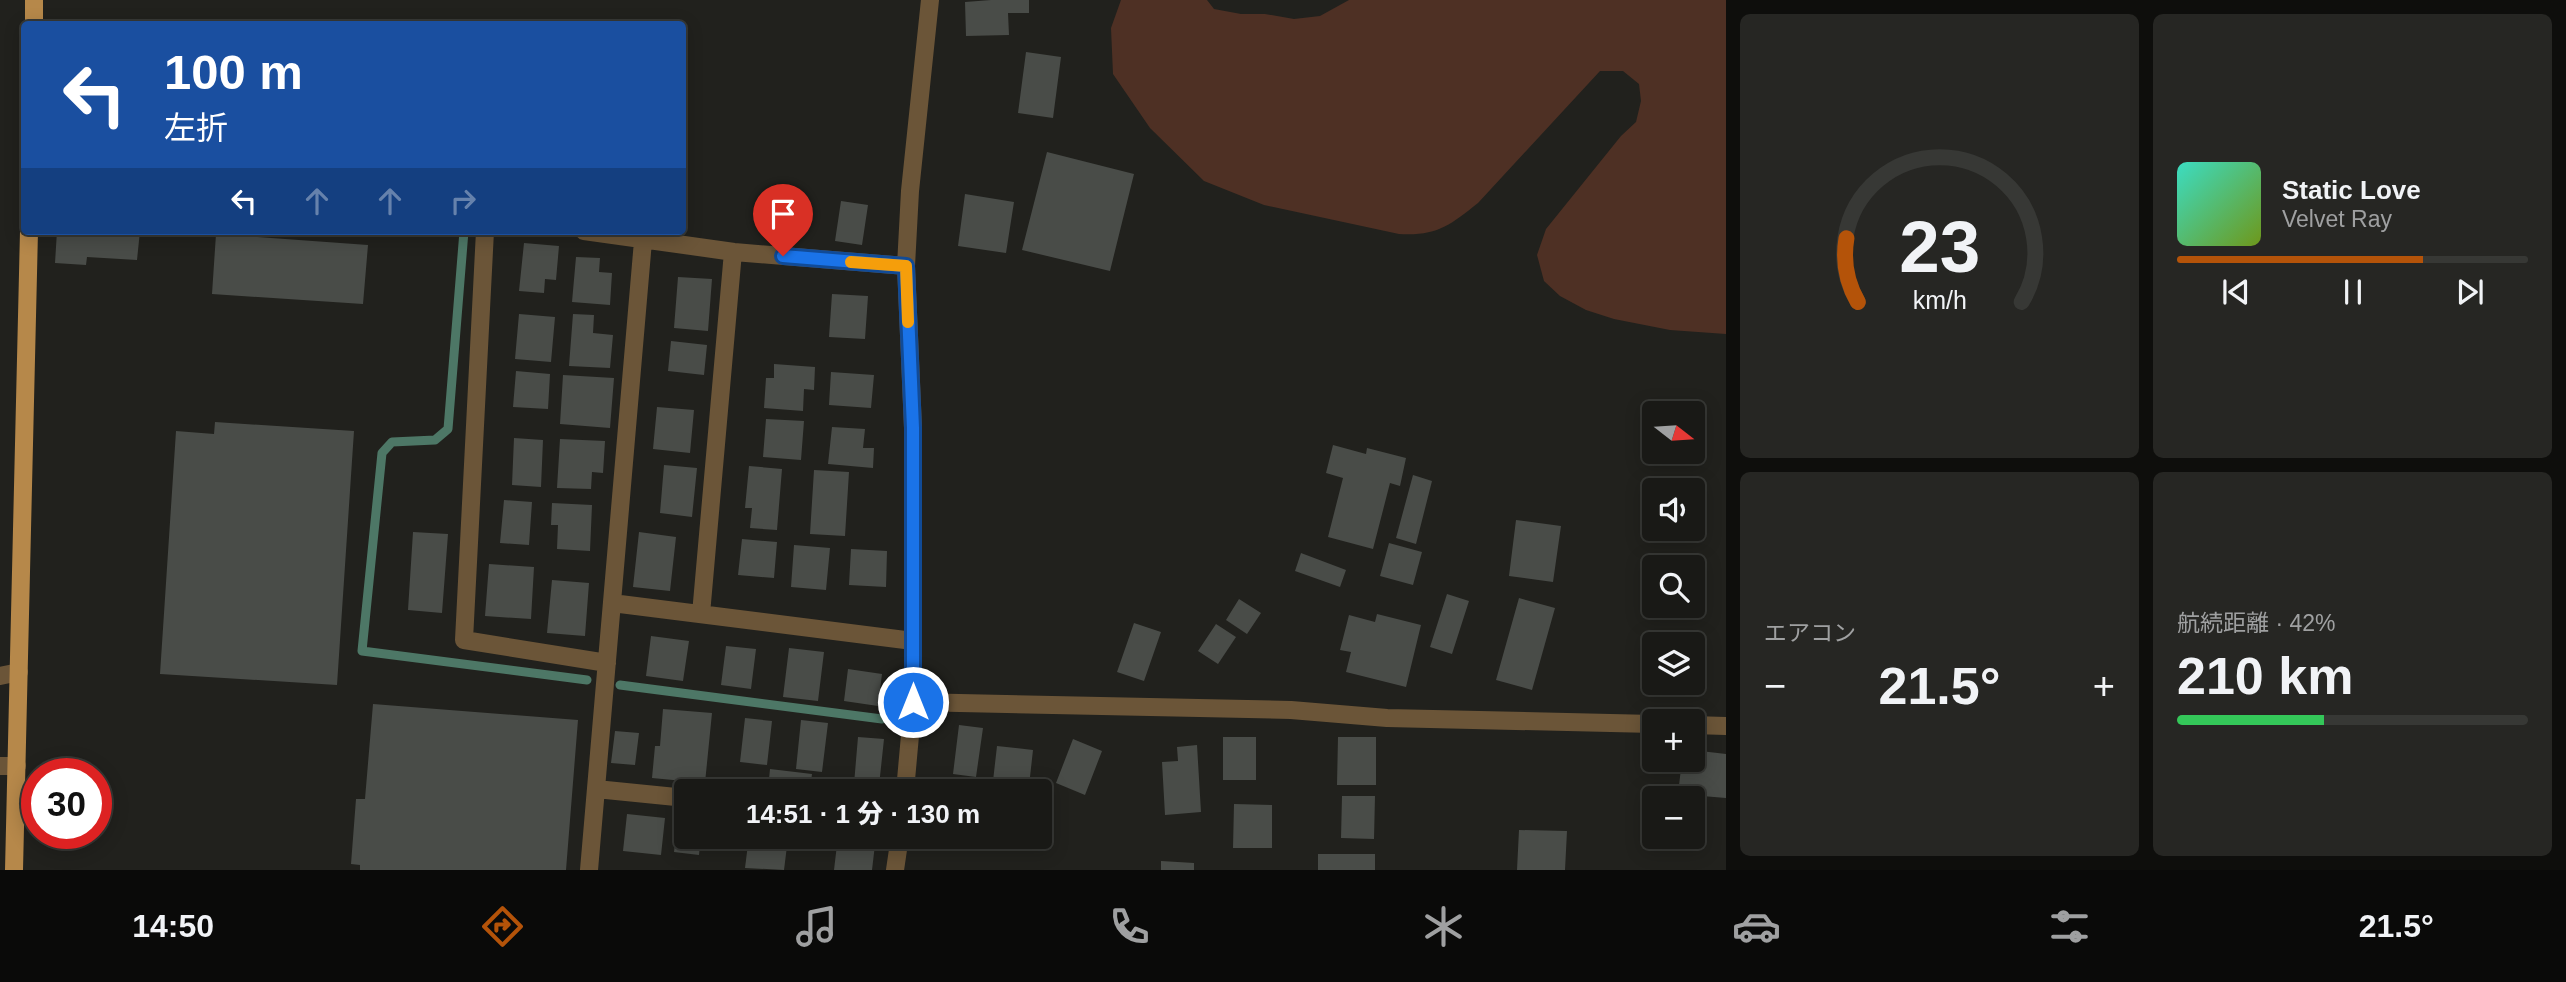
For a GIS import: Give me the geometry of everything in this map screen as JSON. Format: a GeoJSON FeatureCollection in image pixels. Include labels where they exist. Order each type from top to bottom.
{"type":"FeatureCollection","features":[{"type":"Feature","properties":{"kind":"main road"},"geometry":{"type":"LineString","coordinates":[[34,0],[34,21]]}},
{"type":"Feature","properties":{"kind":"main road"},"geometry":{"type":"LineString","coordinates":[[14,870],[9,766],[19,672],[29,235]]}},
{"type":"Feature","properties":{"kind":"street"},"geometry":{"type":"LineString","coordinates":[[906,779],[913,702],[913,428],[906,266],[910,191],[930,0]]}},
{"type":"Feature","properties":{"kind":"street"},"geometry":{"type":"LineString","coordinates":[[485,235],[464,640],[607,663]]}},
{"type":"Feature","properties":{"kind":"street"},"geometry":{"type":"LineString","coordinates":[[608,235],[733,252],[906,266]]}},
{"type":"Feature","properties":{"kind":"street"},"geometry":{"type":"LineString","coordinates":[[589,870],[643,241]]}},
{"type":"Feature","properties":{"kind":"street"},"geometry":{"type":"LineString","coordinates":[[701,614],[733,252]]}},
{"type":"Feature","properties":{"kind":"street"},"geometry":{"type":"LineString","coordinates":[[612,603],[913,641]]}},
{"type":"Feature","properties":{"kind":"street"},"geometry":{"type":"LineString","coordinates":[[0,676],[19,672]]}},
{"type":"Feature","properties":{"kind":"street"},"geometry":{"type":"LineString","coordinates":[[913,702],[1291,710],[1387,718],[1642,724]]}},
{"type":"Feature","properties":{"kind":"street"},"geometry":{"type":"LineString","coordinates":[[1705,725],[1726,726]]}},
{"type":"Feature","properties":{"kind":"street"},"geometry":{"type":"LineString","coordinates":[[596,789],[674,797]]}},
{"type":"Feature","properties":{"kind":"street"},"geometry":{"type":"LineString","coordinates":[[895,870],[898,849]]}},
{"type":"Feature","properties":{"kind":"shaded area"},"geometry":{"type":"Polygon","coordinates":[[[1121,0],[1207,0],[1214,9],[1294,19],[1320,16],[1349,0],[1726,0],[1726,334],[1670,330],[1614,319],[1586,310],[1560,296],[1544,281],[1537,255],[1546,229],[1621,136],[1636,122],[1641,101],[1639,84],[1623,71],[1600,71],[1478,203],[1459,218],[1433,231],[1399,234],[1264,205],[1204,181],[1150,128],[1113,74],[1111,28],[1121,0]]]}},
{"type":"Feature","properties":{"kind":"building"},"geometry":{"type":"Polygon","coordinates":[[[1029,0],[1029,13],[1008,13],[1009,35],[966,36],[965,2],[1029,0]]]}},
{"type":"Feature","properties":{"kind":"building"},"geometry":{"type":"Polygon","coordinates":[[[1026,52],[1061,57],[1053,118],[1018,113],[1026,52]]]}},
{"type":"Feature","properties":{"kind":"building"},"geometry":{"type":"Polygon","coordinates":[[[1047,152],[1134,174],[1110,271],[1022,250],[1047,152]]]}},
{"type":"Feature","properties":{"kind":"building"},"geometry":{"type":"Polygon","coordinates":[[[965,194],[1014,202],[1006,253],[958,246],[965,194]]]}},
{"type":"Feature","properties":{"kind":"building"},"geometry":{"type":"Polygon","coordinates":[[[841,201],[868,205],[862,245],[835,241],[841,201]]]}},
{"type":"Feature","properties":{"kind":"building"},"geometry":{"type":"Polygon","coordinates":[[[57,235],[140,235],[137,260],[87,257],[86,265],[55,263],[57,235]]]}},
{"type":"Feature","properties":{"kind":"building"},"geometry":{"type":"Polygon","coordinates":[[[216,235],[368,245],[363,304],[212,294],[216,235]]]}},
{"type":"Feature","properties":{"kind":"building"},"geometry":{"type":"Polygon","coordinates":[[[524,243],[559,246],[556,280],[545,279],[544,293],[519,291],[524,243]]]}},
{"type":"Feature","properties":{"kind":"building"},"geometry":{"type":"Polygon","coordinates":[[[576,257],[600,258],[599,272],[612,273],[610,305],[572,302],[576,257]]]}},
{"type":"Feature","properties":{"kind":"building"},"geometry":{"type":"Polygon","coordinates":[[[678,277],[712,279],[708,331],[674,328],[678,277]]]}},
{"type":"Feature","properties":{"kind":"building"},"geometry":{"type":"Polygon","coordinates":[[[832,294],[868,296],[865,339],[829,337],[832,294]]]}},
{"type":"Feature","properties":{"kind":"building"},"geometry":{"type":"Polygon","coordinates":[[[519,314],[555,317],[551,362],[515,359],[519,314]]]}},
{"type":"Feature","properties":{"kind":"building"},"geometry":{"type":"Polygon","coordinates":[[[573,314],[594,315],[593,333],[613,335],[610,368],[569,366],[573,314]]]}},
{"type":"Feature","properties":{"kind":"building"},"geometry":{"type":"Polygon","coordinates":[[[671,341],[707,345],[704,375],[668,371],[671,341]]]}},
{"type":"Feature","properties":{"kind":"building"},"geometry":{"type":"Polygon","coordinates":[[[774,364],[815,367],[814,390],[804,389],[803,411],[764,408],[766,378],[774,378],[774,364]]]}},
{"type":"Feature","properties":{"kind":"building"},"geometry":{"type":"Polygon","coordinates":[[[516,371],[550,374],[548,409],[513,407],[516,371]]]}},
{"type":"Feature","properties":{"kind":"building"},"geometry":{"type":"Polygon","coordinates":[[[831,372],[874,375],[871,408],[829,405],[831,372]]]}},
{"type":"Feature","properties":{"kind":"building"},"geometry":{"type":"Polygon","coordinates":[[[563,375],[614,378],[610,428],[560,424],[563,375]]]}},
{"type":"Feature","properties":{"kind":"building"},"geometry":{"type":"Polygon","coordinates":[[[657,407],[694,410],[690,453],[653,449],[657,407]]]}},
{"type":"Feature","properties":{"kind":"building"},"geometry":{"type":"Polygon","coordinates":[[[766,419],[804,421],[801,460],[763,457],[766,419]]]}},
{"type":"Feature","properties":{"kind":"building"},"geometry":{"type":"Polygon","coordinates":[[[215,422],[354,431],[337,685],[160,674],[176,431],[214,434],[215,422]]]}},
{"type":"Feature","properties":{"kind":"building"},"geometry":{"type":"Polygon","coordinates":[[[832,427],[865,429],[863,448],[874,448],[873,468],[828,464],[832,427]]]}},
{"type":"Feature","properties":{"kind":"building"},"geometry":{"type":"Polygon","coordinates":[[[514,438],[543,440],[541,487],[512,485],[514,438]]]}},
{"type":"Feature","properties":{"kind":"building"},"geometry":{"type":"Polygon","coordinates":[[[560,439],[605,441],[603,473],[592,472],[591,489],[557,488],[560,439]]]}},
{"type":"Feature","properties":{"kind":"building"},"geometry":{"type":"Polygon","coordinates":[[[1333,445],[1366,454],[1367,448],[1406,458],[1400,486],[1390,483],[1373,549],[1328,537],[1343,478],[1326,473],[1333,445]]]}},
{"type":"Feature","properties":{"kind":"building"},"geometry":{"type":"Polygon","coordinates":[[[664,465],[697,468],[692,517],[660,513],[664,465]]]}},
{"type":"Feature","properties":{"kind":"building"},"geometry":{"type":"Polygon","coordinates":[[[749,466],[782,469],[777,530],[750,528],[752,508],[745,508],[749,466]]]}},
{"type":"Feature","properties":{"kind":"building"},"geometry":{"type":"Polygon","coordinates":[[[814,470],[849,472],[845,536],[810,534],[814,470]]]}},
{"type":"Feature","properties":{"kind":"building"},"geometry":{"type":"Polygon","coordinates":[[[1413,475],[1432,481],[1416,544],[1396,538],[1413,475]]]}},
{"type":"Feature","properties":{"kind":"building"},"geometry":{"type":"Polygon","coordinates":[[[504,500],[532,502],[529,545],[500,543],[504,500]]]}},
{"type":"Feature","properties":{"kind":"building"},"geometry":{"type":"Polygon","coordinates":[[[552,503],[592,505],[590,551],[557,549],[558,525],[551,525],[552,503]]]}},
{"type":"Feature","properties":{"kind":"building"},"geometry":{"type":"Polygon","coordinates":[[[1516,520],[1561,526],[1553,582],[1509,576],[1516,520]]]}},
{"type":"Feature","properties":{"kind":"building"},"geometry":{"type":"Polygon","coordinates":[[[413,532],[448,534],[442,613],[408,610],[413,532]]]}},
{"type":"Feature","properties":{"kind":"building"},"geometry":{"type":"Polygon","coordinates":[[[639,532],[676,537],[670,591],[633,587],[639,532]]]}},
{"type":"Feature","properties":{"kind":"building"},"geometry":{"type":"Polygon","coordinates":[[[742,539],[777,542],[774,578],[738,575],[742,539]]]}},
{"type":"Feature","properties":{"kind":"building"},"geometry":{"type":"Polygon","coordinates":[[[1389,543],[1422,552],[1413,585],[1380,576],[1389,543]]]}},
{"type":"Feature","properties":{"kind":"building"},"geometry":{"type":"Polygon","coordinates":[[[794,545],[830,548],[826,590],[791,587],[794,545]]]}},
{"type":"Feature","properties":{"kind":"building"},"geometry":{"type":"Polygon","coordinates":[[[851,549],[887,551],[886,587],[849,585],[851,549]]]}},
{"type":"Feature","properties":{"kind":"building"},"geometry":{"type":"Polygon","coordinates":[[[1301,553],[1346,570],[1340,587],[1295,571],[1301,553]]]}},
{"type":"Feature","properties":{"kind":"building"},"geometry":{"type":"Polygon","coordinates":[[[489,564],[534,567],[531,619],[485,616],[489,564]]]}},
{"type":"Feature","properties":{"kind":"building"},"geometry":{"type":"Polygon","coordinates":[[[552,580],[589,583],[585,636],[547,633],[552,580]]]}},
{"type":"Feature","properties":{"kind":"building"},"geometry":{"type":"Polygon","coordinates":[[[1447,594],[1469,601],[1452,654],[1430,647],[1447,594]]]}},
{"type":"Feature","properties":{"kind":"building"},"geometry":{"type":"Polygon","coordinates":[[[1519,598],[1555,608],[1532,690],[1496,680],[1519,598]]]}},
{"type":"Feature","properties":{"kind":"building"},"geometry":{"type":"Polygon","coordinates":[[[1239,599],[1261,613],[1247,634],[1226,620],[1239,599]]]}},
{"type":"Feature","properties":{"kind":"building"},"geometry":{"type":"Polygon","coordinates":[[[1377,614],[1421,625],[1406,687],[1346,672],[1351,652],[1340,650],[1349,615],[1375,622],[1377,614]]]}},
{"type":"Feature","properties":{"kind":"building"},"geometry":{"type":"Polygon","coordinates":[[[1134,623],[1161,632],[1144,681],[1117,672],[1134,623]]]}},
{"type":"Feature","properties":{"kind":"building"},"geometry":{"type":"Polygon","coordinates":[[[1216,624],[1236,637],[1218,664],[1198,651],[1216,624]]]}},
{"type":"Feature","properties":{"kind":"building"},"geometry":{"type":"Polygon","coordinates":[[[651,636],[689,641],[683,681],[646,676],[651,636]]]}},
{"type":"Feature","properties":{"kind":"building"},"geometry":{"type":"Polygon","coordinates":[[[726,646],[756,649],[751,689],[721,685],[726,646]]]}},
{"type":"Feature","properties":{"kind":"building"},"geometry":{"type":"Polygon","coordinates":[[[789,648],[824,652],[818,701],[783,697],[789,648]]]}},
{"type":"Feature","properties":{"kind":"building"},"geometry":{"type":"Polygon","coordinates":[[[848,669],[882,674],[878,706],[844,701],[848,669]]]}},
{"type":"Feature","properties":{"kind":"building"},"geometry":{"type":"Polygon","coordinates":[[[373,704],[578,720],[566,870],[360,870],[360,865],[351,864],[356,799],[365,799],[373,704]]]}},
{"type":"Feature","properties":{"kind":"building"},"geometry":{"type":"Polygon","coordinates":[[[663,709],[712,713],[705,779],[652,778],[655,746],[660,746],[663,709]]]}},
{"type":"Feature","properties":{"kind":"building"},"geometry":{"type":"Polygon","coordinates":[[[745,718],[772,721],[767,765],[740,762],[745,718]]]}},
{"type":"Feature","properties":{"kind":"building"},"geometry":{"type":"Polygon","coordinates":[[[801,720],[828,723],[822,772],[796,769],[801,720]]]}},
{"type":"Feature","properties":{"kind":"building"},"geometry":{"type":"Polygon","coordinates":[[[959,725],[983,728],[976,777],[953,774],[959,725]]]}},
{"type":"Feature","properties":{"kind":"building"},"geometry":{"type":"Polygon","coordinates":[[[615,731],[639,733],[635,765],[611,763],[615,731]]]}},
{"type":"Feature","properties":{"kind":"building"},"geometry":{"type":"Polygon","coordinates":[[[858,737],[884,739],[880,779],[854,779],[858,737]]]}},
{"type":"Feature","properties":{"kind":"building"},"geometry":{"type":"Polygon","coordinates":[[[1223,737],[1256,737],[1256,780],[1223,780],[1223,737]]]}},
{"type":"Feature","properties":{"kind":"building"},"geometry":{"type":"Polygon","coordinates":[[[1338,737],[1376,737],[1376,785],[1337,785],[1338,737]]]}},
{"type":"Feature","properties":{"kind":"building"},"geometry":{"type":"Polygon","coordinates":[[[1073,739],[1102,751],[1085,795],[1056,783],[1073,739]]]}},
{"type":"Feature","properties":{"kind":"building"},"geometry":{"type":"Polygon","coordinates":[[[1197,745],[1201,812],[1165,815],[1162,762],[1178,761],[1177,747],[1197,745]]]}},
{"type":"Feature","properties":{"kind":"building"},"geometry":{"type":"Polygon","coordinates":[[[997,746],[1033,750],[1030,779],[993,779],[997,746]]]}},
{"type":"Feature","properties":{"kind":"building"},"geometry":{"type":"Polygon","coordinates":[[[1705,752],[1726,754],[1726,798],[1705,796],[1705,786],[1679,786],[1681,772],[1705,772],[1705,752]]]}},
{"type":"Feature","properties":{"kind":"building"},"geometry":{"type":"Polygon","coordinates":[[[770,769],[812,774],[811,779],[769,779],[770,769]]]}},
{"type":"Feature","properties":{"kind":"building"},"geometry":{"type":"Polygon","coordinates":[[[1342,796],[1375,796],[1374,839],[1341,838],[1342,796]]]}},
{"type":"Feature","properties":{"kind":"building"},"geometry":{"type":"Polygon","coordinates":[[[1234,804],[1272,805],[1272,848],[1233,848],[1234,804]]]}},
{"type":"Feature","properties":{"kind":"building"},"geometry":{"type":"Polygon","coordinates":[[[627,814],[665,818],[661,855],[623,851],[627,814]]]}},
{"type":"Feature","properties":{"kind":"building"},"geometry":{"type":"Polygon","coordinates":[[[1519,830],[1567,831],[1565,870],[1517,870],[1519,830]]]}},
{"type":"Feature","properties":{"kind":"building"},"geometry":{"type":"Polygon","coordinates":[[[674,849],[700,849],[699,855],[674,852],[674,849]]]}},
{"type":"Feature","properties":{"kind":"building"},"geometry":{"type":"Polygon","coordinates":[[[747,849],[787,849],[784,870],[745,868],[747,849]]]}},
{"type":"Feature","properties":{"kind":"building"},"geometry":{"type":"Polygon","coordinates":[[[836,849],[874,849],[872,870],[834,870],[836,849]]]}},
{"type":"Feature","properties":{"kind":"building"},"geometry":{"type":"Polygon","coordinates":[[[1318,854],[1375,854],[1375,870],[1318,870],[1318,854]]]}},
{"type":"Feature","properties":{"kind":"building"},"geometry":{"type":"Polygon","coordinates":[[[1161,861],[1194,863],[1194,870],[1161,870],[1161,861]]]}},
{"type":"Feature","properties":{"kind":"waterway"},"geometry":{"type":"LineString","coordinates":[[464,235],[448,429],[435,440],[392,442],[382,453],[362,651],[587,680]]}},
{"type":"Feature","properties":{"kind":"waterway"},"geometry":{"type":"LineString","coordinates":[[620,685],[882,719]]}},
{"type":"Feature","properties":{"kind":"slow traffic"},"geometry":{"type":"LineString","coordinates":[[851,262],[906,266],[908,322]]}},
{"type":"Feature","properties":{"kind":"route"},"geometry":{"type":"LineString","coordinates":[[783,256],[906,266],[913,428],[913,702]]}}]}
